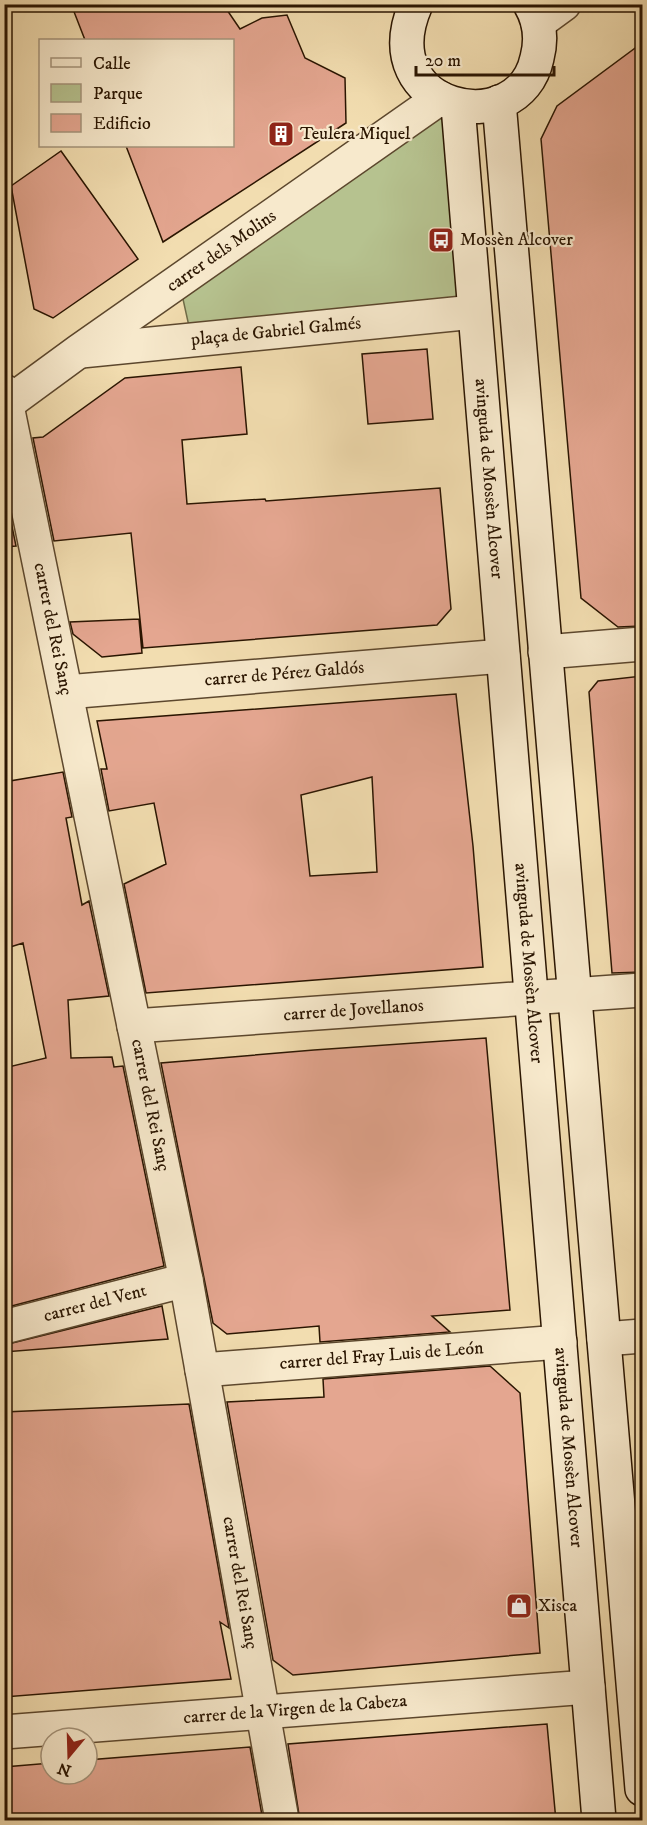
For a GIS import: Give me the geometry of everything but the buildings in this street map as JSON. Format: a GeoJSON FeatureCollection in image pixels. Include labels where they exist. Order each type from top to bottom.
{"type":"FeatureCollection","features":[{"type":"Feature","properties":{"kind":"street"},"geometry":{"type":"LineString","coordinates":[[416,4],[408,23],[406,45],[411,67],[422,85],[448,102],[475,107],[499,102],[512,96],[527,81],[536,64],[541,43],[534,14],[564,4]]}},
{"type":"Feature","properties":{"kind":"street","name":"avinguda de Mossèn Alcover"},"geometry":{"type":"LineString","coordinates":[[448,102],[474,312],[599,1821]]}},
{"type":"Feature","properties":{"kind":"street","name":"carrer dels Molins"},"geometry":{"type":"LineString","coordinates":[[5,400],[448,102]]}},
{"type":"Feature","properties":{"kind":"street"},"geometry":{"type":"LineString","coordinates":[[499,102],[604,1339],[638,1676],[642,1789]]}},
{"type":"Feature","properties":{"kind":"street","name":"plaça de Gabriel Galmés"},"geometry":{"type":"LineString","coordinates":[[79,351],[474,312]]}},
{"type":"Feature","properties":{"kind":"street","name":"carrer del Rei Sanç"},"geometry":{"type":"LineString","coordinates":[[5,400],[186,1280],[282,1821]]}},
{"type":"Feature","properties":{"kind":"street"},"geometry":{"type":"LineString","coordinates":[[545,652],[642,644]]}},
{"type":"Feature","properties":{"kind":"street","name":"carrer de Pérez Galdós"},"geometry":{"type":"LineString","coordinates":[[66,692],[503,656]]}},
{"type":"Feature","properties":{"kind":"street","name":"carrer de Jovellanos"},"geometry":{"type":"LineString","coordinates":[[134,1026],[642,990]]}},
{"type":"Feature","properties":{"kind":"street","name":"carrer del Vent"},"geometry":{"type":"LineString","coordinates":[[4,1327],[186,1280]]}},
{"type":"Feature","properties":{"kind":"street"},"geometry":{"type":"LineString","coordinates":[[604,1339],[642,1336]]}},
{"type":"Feature","properties":{"kind":"street","name":"carrer del Fray Luis de León"},"geometry":{"type":"LineString","coordinates":[[202,1370],[560,1342]]}},
{"type":"Feature","properties":{"kind":"street","name":"carrer de la Virgen de la Cabeza"},"geometry":{"type":"LineString","coordinates":[[4,1732],[588,1687]]}},
{"type":"Feature","properties":{"kind":"green space"},"geometry":{"type":"Polygon","coordinates":[[[440,98],[474,312],[192,340],[179,281],[440,98]]]}},
{"type":"Feature","properties":{"kind":"place","name":"Teulera Miquel"},"geometry":{"type":"Point","coordinates":[281,134]}},
{"type":"Feature","properties":{"kind":"place","name":"Mossèn Alcover"},"geometry":{"type":"Point","coordinates":[441,240]}},
{"type":"Feature","properties":{"kind":"place","name":"Xisca"},"geometry":{"type":"Point","coordinates":[519,1606]}}]}
